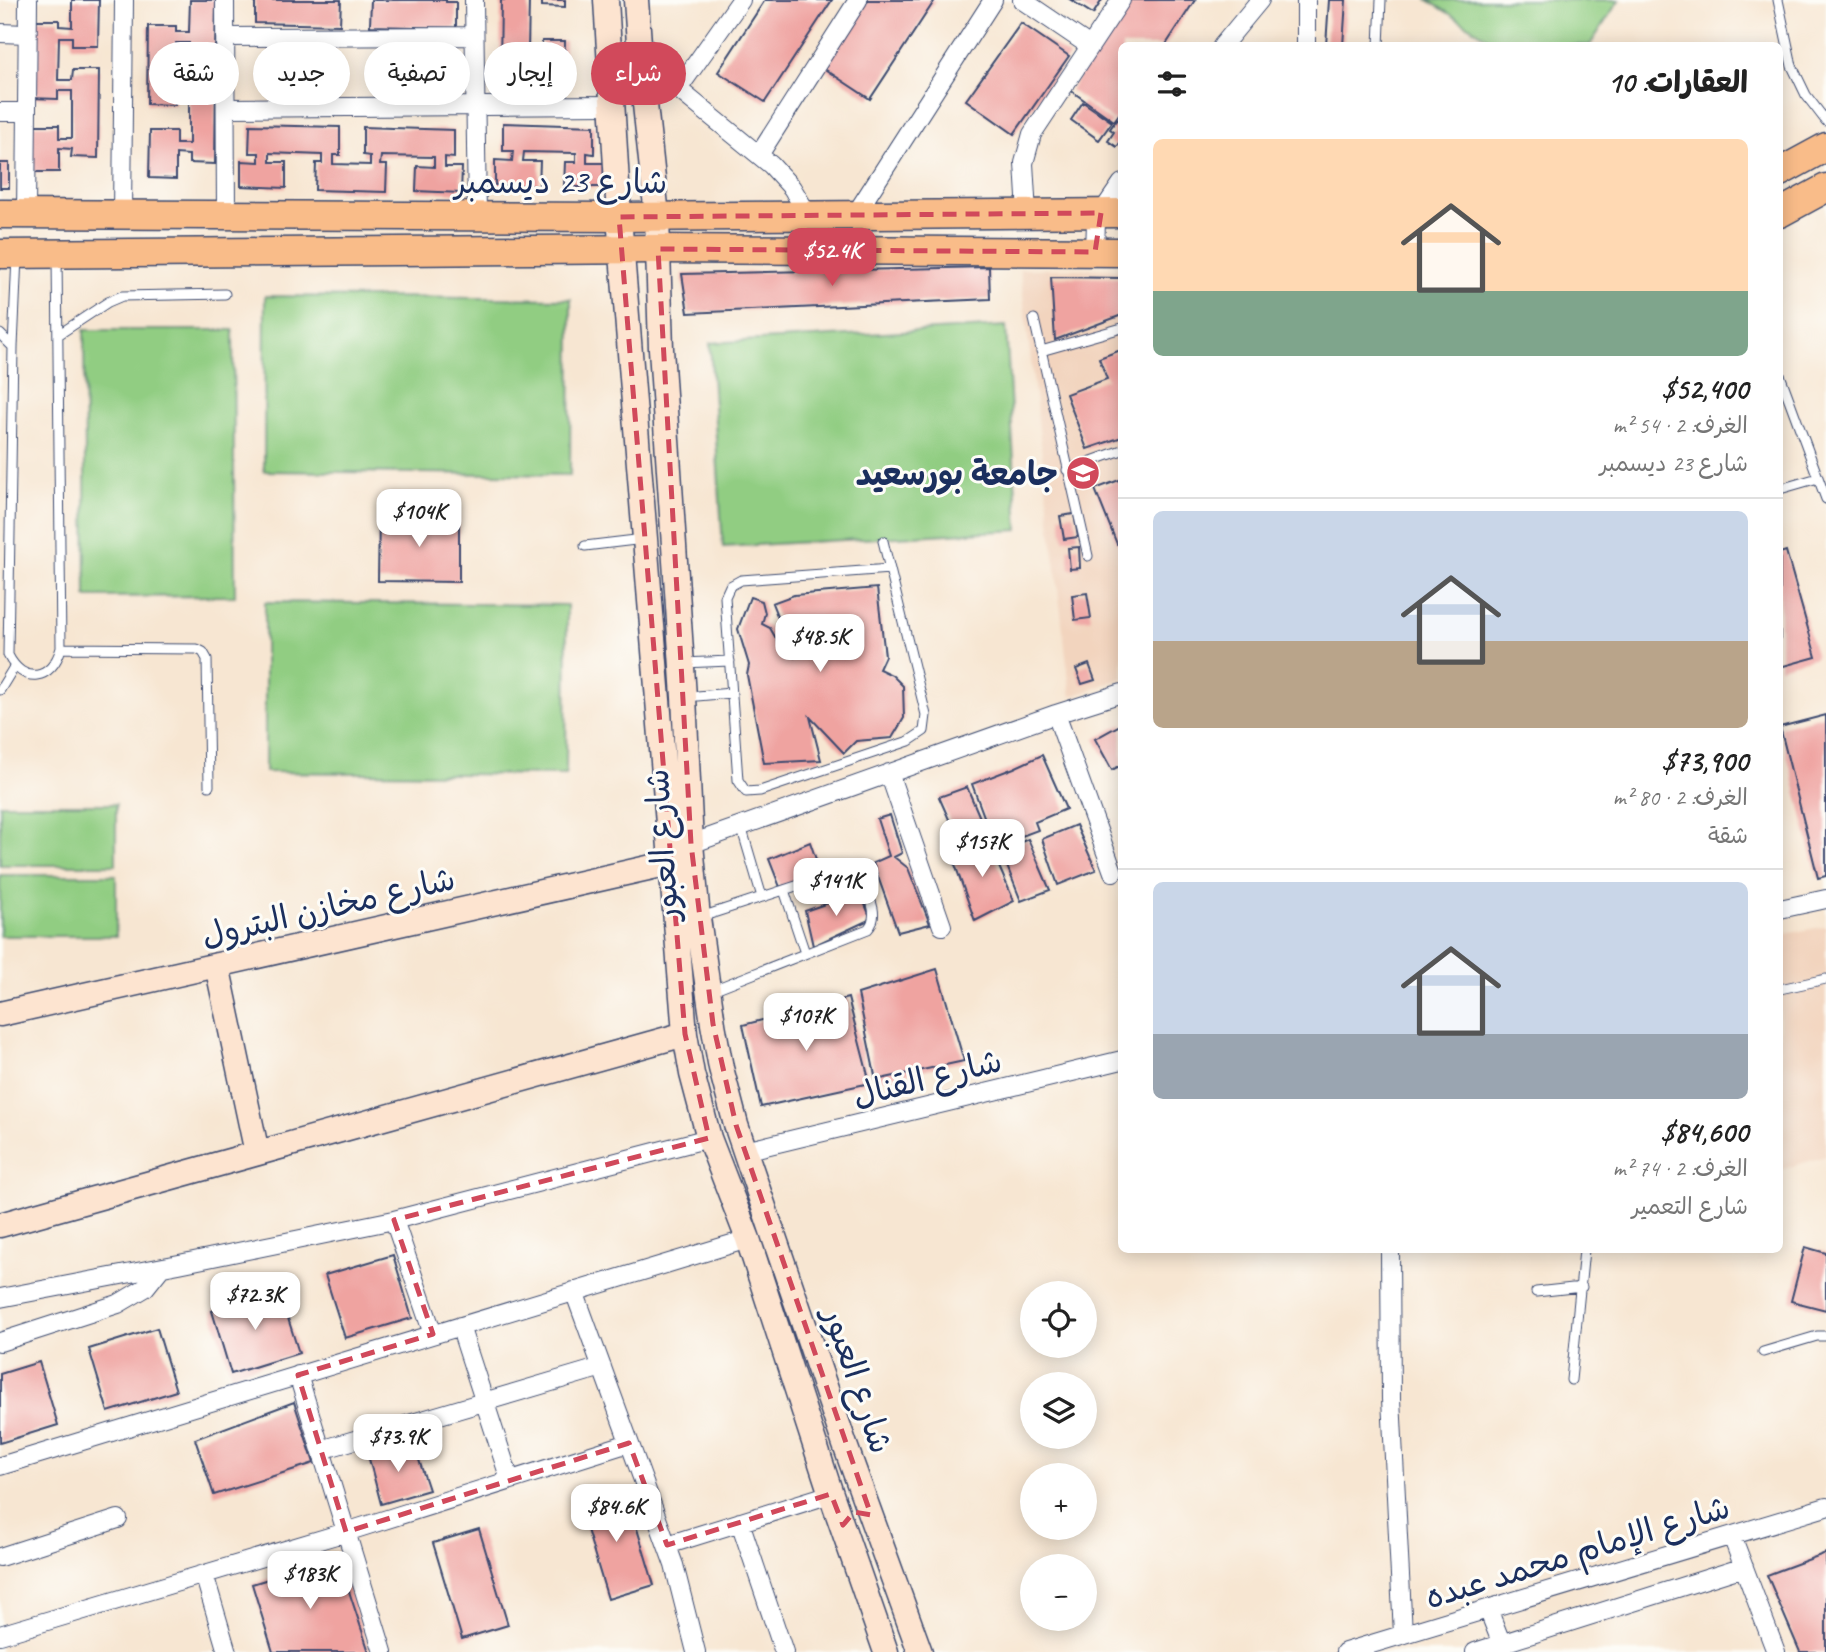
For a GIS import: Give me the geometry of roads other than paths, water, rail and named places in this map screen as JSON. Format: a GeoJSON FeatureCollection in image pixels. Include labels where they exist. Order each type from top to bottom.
{"type":"FeatureCollection","features":[{"type":"Feature","properties":{"kind":"main road"},"geometry":{"type":"LineString","coordinates":[[1783,170],[1826,147]]}},
{"type":"Feature","properties":{"kind":"main road"},"geometry":{"type":"LineString","coordinates":[[1783,211],[1826,188]]}},
{"type":"Feature","properties":{"kind":"main road","name":"شارع 23 ديسمبر"},"geometry":{"type":"LineString","coordinates":[[13,214],[619,217],[1111,213]]}},
{"type":"Feature","properties":{"kind":"main road","name":"شارع 23 ديسمبر"},"geometry":{"type":"LineString","coordinates":[[9,254],[622,249],[1108,252]]}},
{"type":"Feature","properties":{"kind":"street"},"geometry":{"type":"LineString","coordinates":[[13,214],[27,113],[28,0]]}},
{"type":"Feature","properties":{"kind":"street"},"geometry":{"type":"LineString","coordinates":[[122,216],[124,0]]}},
{"type":"Feature","properties":{"kind":"street"},"geometry":{"type":"LineString","coordinates":[[225,0],[226,216]]}},
{"type":"Feature","properties":{"kind":"street"},"geometry":{"type":"LineString","coordinates":[[474,0],[477,217]]}},
{"type":"Feature","properties":{"kind":"street","name":"شارع العبور"},"geometry":{"type":"LineString","coordinates":[[606,0],[608,42]]}},
{"type":"Feature","properties":{"kind":"street","name":"شارع العبور"},"geometry":{"type":"LineString","coordinates":[[636,0],[639,42]]}},
{"type":"Feature","properties":{"kind":"street"},"geometry":{"type":"LineString","coordinates":[[686,78],[741,0]]}},
{"type":"Feature","properties":{"kind":"street"},"geometry":{"type":"LineString","coordinates":[[759,155],[858,0]]}},
{"type":"Feature","properties":{"kind":"street"},"geometry":{"type":"LineString","coordinates":[[855,215],[993,0]]}},
{"type":"Feature","properties":{"kind":"street"},"geometry":{"type":"LineString","coordinates":[[1023,0],[1090,46]]}},
{"type":"Feature","properties":{"kind":"street"},"geometry":{"type":"LineString","coordinates":[[1027,214],[1024,163],[1031,134],[1121,0]]}},
{"type":"Feature","properties":{"kind":"street"},"geometry":{"type":"LineString","coordinates":[[1225,42],[1260,0]]}},
{"type":"Feature","properties":{"kind":"street"},"geometry":{"type":"LineString","coordinates":[[1306,0],[1306,42]]}},
{"type":"Feature","properties":{"kind":"street"},"geometry":{"type":"LineString","coordinates":[[0,33],[27,34]]}},
{"type":"Feature","properties":{"kind":"street"},"geometry":{"type":"LineString","coordinates":[[226,37],[474,36]]}},
{"type":"Feature","properties":{"kind":"street"},"geometry":{"type":"LineString","coordinates":[[686,96],[759,155],[792,188],[808,215]]}},
{"type":"Feature","properties":{"kind":"street"},"geometry":{"type":"LineString","coordinates":[[226,108],[612,105]]}},
{"type":"Feature","properties":{"kind":"street","name":"شارع العبور"},"geometry":{"type":"LineString","coordinates":[[612,105],[670,863],[685,1034],[692,1074],[709,1138],[748,1238],[831,1494],[886,1652]]}},
{"type":"Feature","properties":{"kind":"street","name":"شارع العبور"},"geometry":{"type":"LineString","coordinates":[[645,105],[657,216],[661,349],[691,844],[698,918],[721,1068],[745,1152],[920,1652]]}},
{"type":"Feature","properties":{"kind":"street"},"geometry":{"type":"LineString","coordinates":[[0,112],[27,113]]}},
{"type":"Feature","properties":{"kind":"street"},"geometry":{"type":"LineString","coordinates":[[1108,252],[1095,224],[1111,213],[1118,194]]}},
{"type":"Feature","properties":{"kind":"street"},"geometry":{"type":"LineString","coordinates":[[651,603],[678,603]]}},
{"type":"Feature","properties":{"kind":"street"},"geometry":{"type":"LineString","coordinates":[[691,844],[1118,694]]}},
{"type":"Feature","properties":{"kind":"street"},"geometry":{"type":"LineString","coordinates":[[1056,714],[1113,872]]}},
{"type":"Feature","properties":{"kind":"street"},"geometry":{"type":"LineString","coordinates":[[889,773],[942,926]]}},
{"type":"Feature","properties":{"kind":"street","name":"شارع مخازن البترول"},"geometry":{"type":"LineString","coordinates":[[0,1014],[670,863]]}},
{"type":"Feature","properties":{"kind":"street"},"geometry":{"type":"LineString","coordinates":[[1783,908],[1826,900]]}},
{"type":"Feature","properties":{"kind":"street"},"geometry":{"type":"LineString","coordinates":[[217,965],[257,1153]]}},
{"type":"Feature","properties":{"kind":"street"},"geometry":{"type":"LineString","coordinates":[[0,1225],[685,1034]]}},
{"type":"Feature","properties":{"kind":"street","name":"شارع القنال"},"geometry":{"type":"LineString","coordinates":[[745,1152],[1118,1061]]}},
{"type":"Feature","properties":{"kind":"street"},"geometry":{"type":"LineString","coordinates":[[0,1298],[394,1220],[709,1138]]}},
{"type":"Feature","properties":{"kind":"street"},"geometry":{"type":"LineString","coordinates":[[394,1220],[433,1334]]}},
{"type":"Feature","properties":{"kind":"street"},"geometry":{"type":"LineString","coordinates":[[0,1466],[748,1238]]}},
{"type":"Feature","properties":{"kind":"street"},"geometry":{"type":"LineString","coordinates":[[1390,1253],[1391,1399],[1403,1634]]}},
{"type":"Feature","properties":{"kind":"street"},"geometry":{"type":"LineString","coordinates":[[0,1342],[118,1304],[145,1288],[161,1268]]}},
{"type":"Feature","properties":{"kind":"street"},"geometry":{"type":"LineString","coordinates":[[574,1291],[667,1545],[696,1652]]}},
{"type":"Feature","properties":{"kind":"street"},"geometry":{"type":"LineString","coordinates":[[460,1326],[510,1480]]}},
{"type":"Feature","properties":{"kind":"street"},"geometry":{"type":"LineString","coordinates":[[321,1450],[602,1367]]}},
{"type":"Feature","properties":{"kind":"street"},"geometry":{"type":"LineString","coordinates":[[298,1375],[383,1652]]}},
{"type":"Feature","properties":{"kind":"street"},"geometry":{"type":"LineString","coordinates":[[0,1635],[629,1443]]}},
{"type":"Feature","properties":{"kind":"street"},"geometry":{"type":"LineString","coordinates":[[819,1454],[837,1454],[845,1444]]}},
{"type":"Feature","properties":{"kind":"street"},"geometry":{"type":"LineString","coordinates":[[667,1545],[831,1494]]}},
{"type":"Feature","properties":{"kind":"street","name":"شارع الإمام محمد عبده"},"geometry":{"type":"LineString","coordinates":[[1345,1652],[1826,1507]]}},
{"type":"Feature","properties":{"kind":"street"},"geometry":{"type":"LineString","coordinates":[[843,1525],[848,1515],[854,1512],[870,1515]]}},
{"type":"Feature","properties":{"kind":"street"},"geometry":{"type":"LineString","coordinates":[[0,1557],[118,1519]]}},
{"type":"Feature","properties":{"kind":"street"},"geometry":{"type":"LineString","coordinates":[[740,1522],[784,1652]]}},
{"type":"Feature","properties":{"kind":"street"},"geometry":{"type":"LineString","coordinates":[[1732,1536],[1776,1652]]}},
{"type":"Feature","properties":{"kind":"street","name":"شارع الإمام محمد عبده"},"geometry":{"type":"LineString","coordinates":[[1475,1652],[1503,1648],[1744,1567]]}},
{"type":"Feature","properties":{"kind":"street"},"geometry":{"type":"LineString","coordinates":[[204,1574],[227,1652]]}},
{"type":"Feature","properties":{"kind":"street"},"geometry":{"type":"LineString","coordinates":[[1488,1609],[1503,1648]]}},
{"type":"Feature","properties":{"kind":"lane"},"geometry":{"type":"LineString","coordinates":[[1379,42],[1381,0]]}},
{"type":"Feature","properties":{"kind":"lane"},"geometry":{"type":"LineString","coordinates":[[1778,0],[1792,66],[1806,95],[1826,121]]}},
{"type":"Feature","properties":{"kind":"lane"},"geometry":{"type":"LineString","coordinates":[[9,254],[13,347],[8,655],[14,667],[26,675],[40,675],[52,668],[61,648],[57,254]]}},
{"type":"Feature","properties":{"kind":"lane"},"geometry":{"type":"LineString","coordinates":[[58,335],[108,302],[122,296],[225,294]]}},
{"type":"Feature","properties":{"kind":"lane"},"geometry":{"type":"LineString","coordinates":[[1034,319],[1088,556]]}},
{"type":"Feature","properties":{"kind":"lane"},"geometry":{"type":"LineString","coordinates":[[1041,352],[1118,329]]}},
{"type":"Feature","properties":{"kind":"lane"},"geometry":{"type":"LineString","coordinates":[[0,334],[13,347]]}},
{"type":"Feature","properties":{"kind":"lane"},"geometry":{"type":"LineString","coordinates":[[1783,383],[1826,499]]}},
{"type":"Feature","properties":{"kind":"lane"},"geometry":{"type":"LineString","coordinates":[[1067,470],[1118,451]]}},
{"type":"Feature","properties":{"kind":"lane"},"geometry":{"type":"LineString","coordinates":[[1783,487],[1818,478]]}},
{"type":"Feature","properties":{"kind":"lane"},"geometry":{"type":"LineString","coordinates":[[585,546],[646,539]]}},
{"type":"Feature","properties":{"kind":"lane"},"geometry":{"type":"LineString","coordinates":[[883,541],[890,569],[926,715],[924,731],[918,737],[760,790],[746,792],[738,780],[731,693],[725,597],[730,586],[735,582],[890,569]]}},
{"type":"Feature","properties":{"kind":"lane"},"geometry":{"type":"LineString","coordinates":[[61,648],[197,649],[203,652],[207,659],[209,786]]}},
{"type":"Feature","properties":{"kind":"lane"},"geometry":{"type":"LineString","coordinates":[[682,663],[730,660]]}},
{"type":"Feature","properties":{"kind":"lane"},"geometry":{"type":"LineString","coordinates":[[0,690],[14,667]]}},
{"type":"Feature","properties":{"kind":"lane"},"geometry":{"type":"LineString","coordinates":[[684,697],[731,693]]}},
{"type":"Feature","properties":{"kind":"lane"},"geometry":{"type":"LineString","coordinates":[[741,826],[762,897]]}},
{"type":"Feature","properties":{"kind":"lane"},"geometry":{"type":"LineString","coordinates":[[698,918],[848,869],[858,874],[873,909],[874,920],[868,929],[708,992]]}},
{"type":"Feature","properties":{"kind":"lane"},"geometry":{"type":"LineString","coordinates":[[784,890],[806,953]]}},
{"type":"Feature","properties":{"kind":"lane"},"geometry":{"type":"LineString","coordinates":[[1783,988],[1826,979]]}},
{"type":"Feature","properties":{"kind":"lane"},"geometry":{"type":"LineString","coordinates":[[1572,1380],[1584,1253]]}},
{"type":"Feature","properties":{"kind":"lane"},"geometry":{"type":"LineString","coordinates":[[1536,1292],[1582,1287]]}},
{"type":"Feature","properties":{"kind":"lane"},"geometry":{"type":"LineString","coordinates":[[1762,1352],[1817,1336],[1826,1336]]}},
{"type":"Feature","properties":{"kind":"place","name":"جامعة بورسعيد"},"geometry":{"type":"Point","coordinates":[1083,473]}}]}
